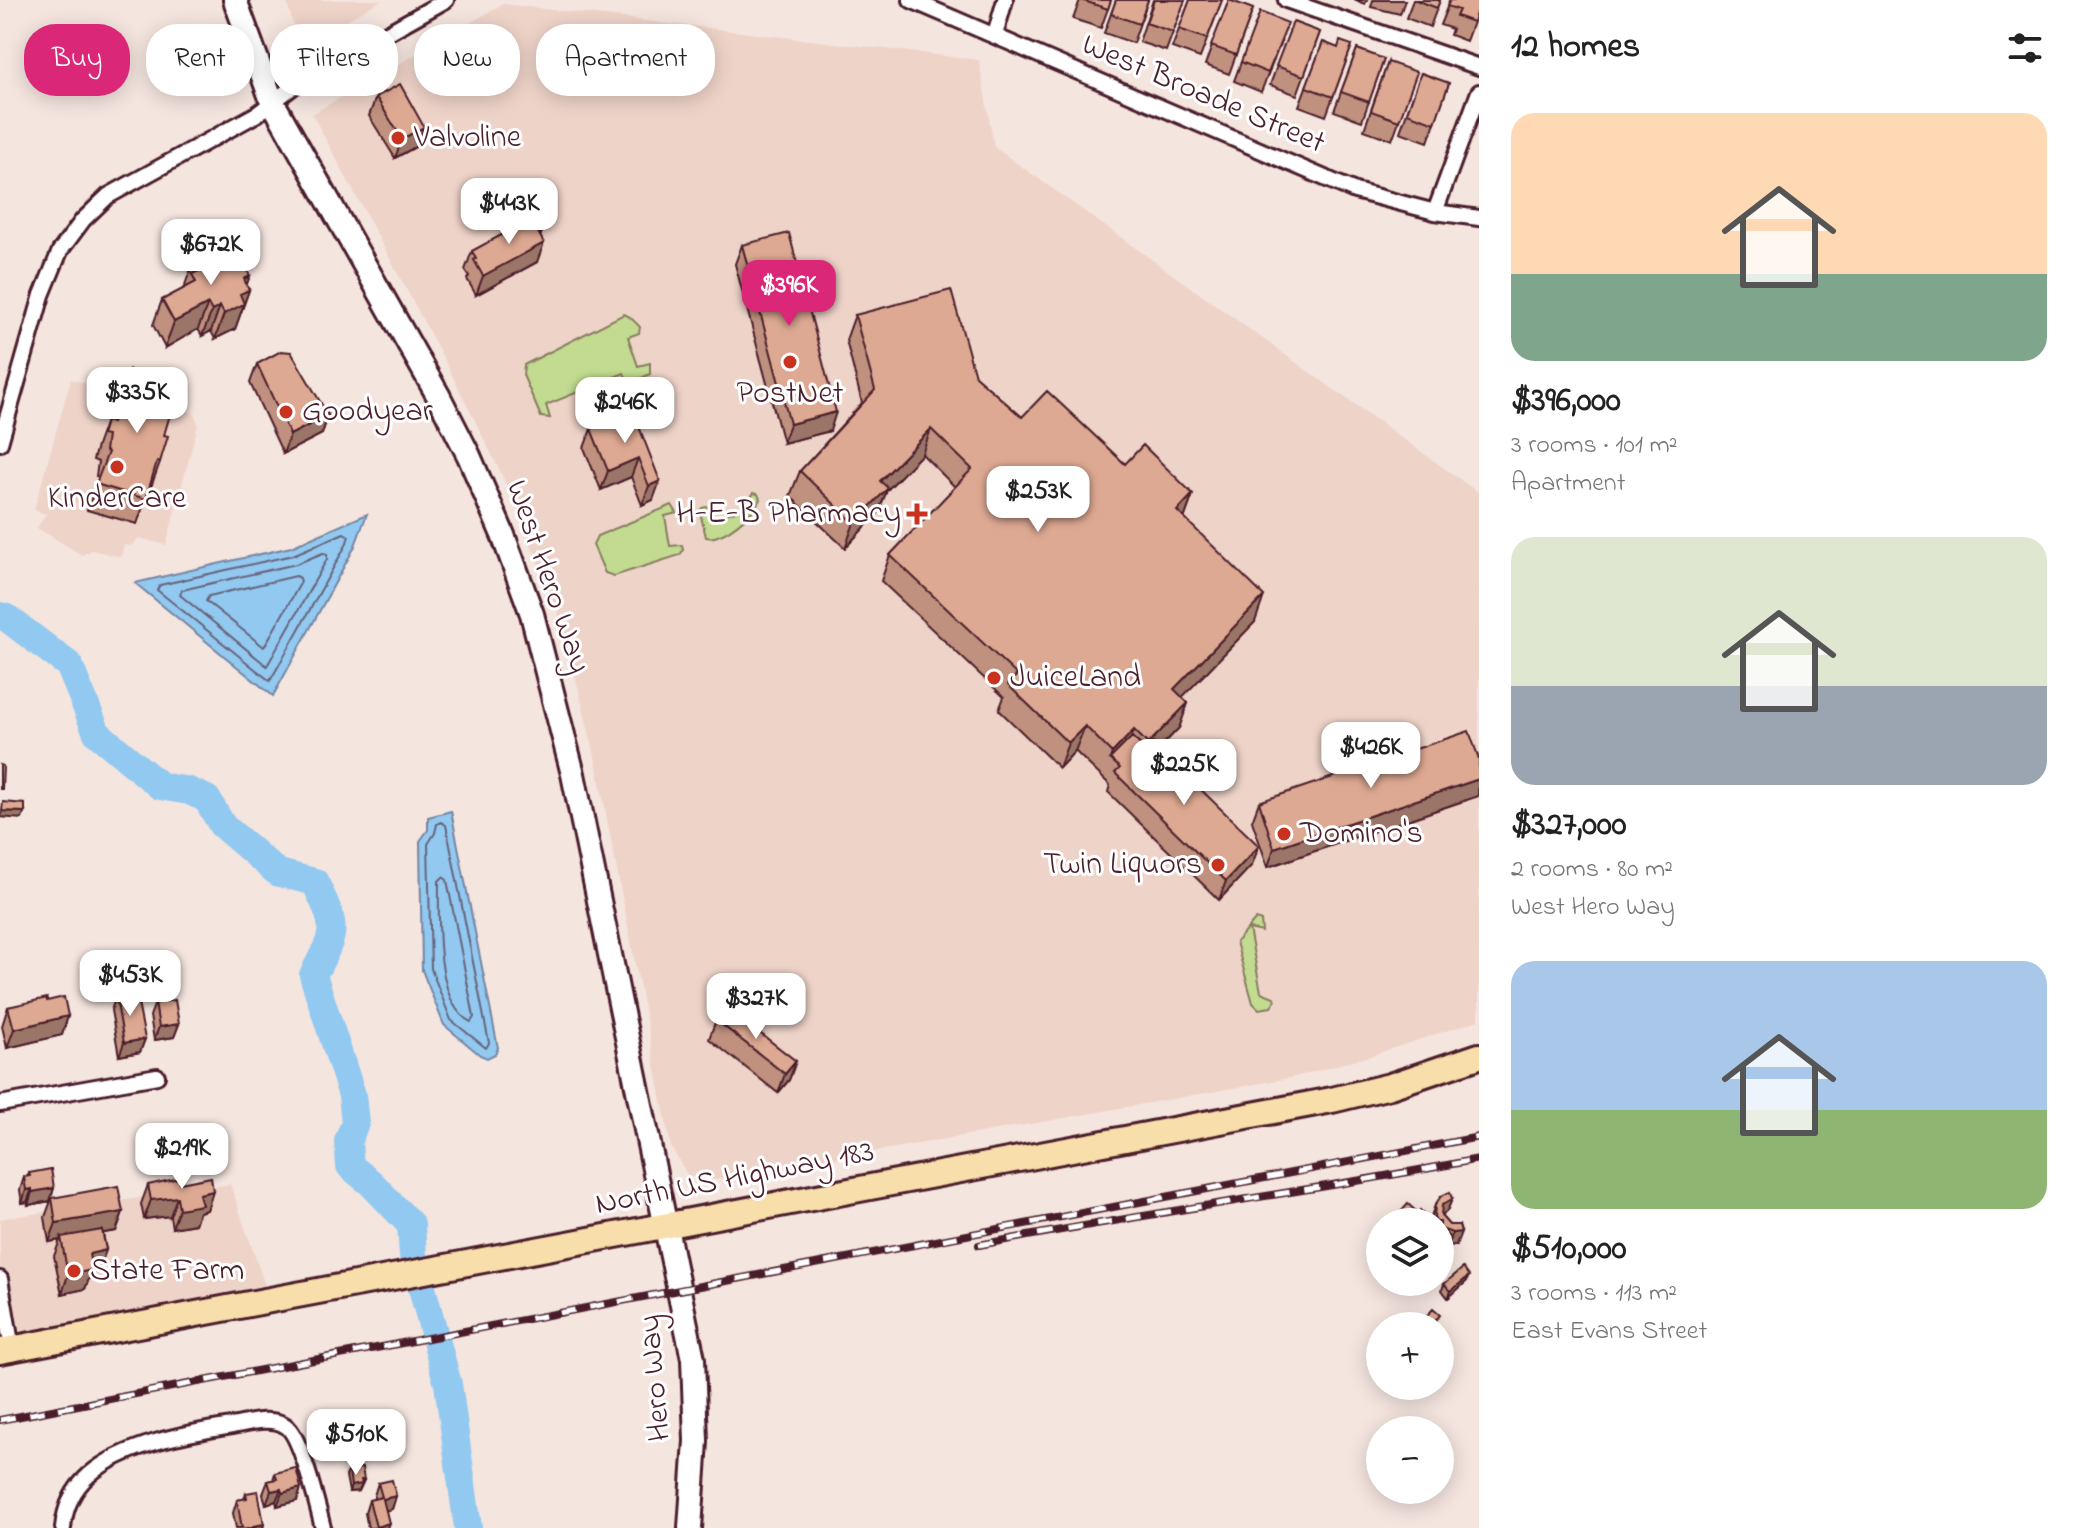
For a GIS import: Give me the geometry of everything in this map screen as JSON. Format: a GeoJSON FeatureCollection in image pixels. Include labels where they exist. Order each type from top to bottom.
{"type":"FeatureCollection","features":[{"type":"Feature","properties":{"kind":"main road","name":"West Hero Way"},"geometry":{"type":"LineString","coordinates":[[235,0],[272,101],[439,397],[503,535],[532,614],[573,774],[666,1224]]}},
{"type":"Feature","properties":{"kind":"main road","name":"North US Highway 183"},"geometry":{"type":"LineString","coordinates":[[6,1350],[1332,1100],[1390,1086],[1479,1056]]}},
{"type":"Feature","properties":{"kind":"main road","name":"Hero Way"},"geometry":{"type":"LineString","coordinates":[[666,1224],[693,1359],[696,1441],[690,1528]]}},
{"type":"Feature","properties":{"kind":"street"},"geometry":{"type":"LineString","coordinates":[[0,443],[42,295],[60,251],[83,220],[108,196],[257,114],[298,83],[446,0]]}},
{"type":"Feature","properties":{"kind":"street","name":"West Broade Street"},"geometry":{"type":"LineString","coordinates":[[911,0],[1355,191],[1435,212],[1479,218]]}},
{"type":"Feature","properties":{"kind":"street"},"geometry":{"type":"LineString","coordinates":[[995,35],[1005,0]]}},
{"type":"Feature","properties":{"kind":"street"},"geometry":{"type":"LineString","coordinates":[[1286,0],[1479,67]]}},
{"type":"Feature","properties":{"kind":"street"},"geometry":{"type":"LineString","coordinates":[[1435,212],[1479,92]]}},
{"type":"Feature","properties":{"kind":"street"},"geometry":{"type":"LineString","coordinates":[[0,1104],[157,1076]]}},
{"type":"Feature","properties":{"kind":"street"},"geometry":{"type":"LineString","coordinates":[[0,1279],[6,1350]]}},
{"type":"Feature","properties":{"kind":"street"},"geometry":{"type":"LineString","coordinates":[[63,1528],[67,1505],[81,1483],[102,1465],[181,1434],[266,1421],[287,1426],[299,1443],[323,1528]]}},
{"type":"Feature","properties":{"kind":"shaded area"},"geometry":{"type":"Polygon","coordinates":[[[286,0],[381,0],[340,24],[293,24],[286,0]]]}},
{"type":"Feature","properties":{"kind":"shaded area"},"geometry":{"type":"Polygon","coordinates":[[[503,4],[673,24],[536,24],[536,96],[715,96],[715,29],[979,60],[994,147],[1479,493],[1479,1020],[1295,1077],[715,1180],[688,1176],[671,1147],[594,752],[562,623],[506,483],[445,361],[312,114],[343,96],[398,96],[398,64],[414,55],[414,96],[520,96],[520,24],[468,24],[503,4]]]}},
{"type":"Feature","properties":{"kind":"shaded area","name":"KinderCare"},"geometry":{"type":"Polygon","coordinates":[[[71,379],[194,413],[198,424],[166,545],[139,538],[131,546],[124,545],[121,557],[92,550],[82,555],[37,528],[46,514],[34,510],[71,379]]]}},
{"type":"Feature","properties":{"kind":"shaded area"},"geometry":{"type":"Polygon","coordinates":[[[230,1184],[270,1300],[12,1349],[0,1279],[0,1219],[230,1184]]]}},
{"type":"Feature","properties":{"kind":"green space"},"geometry":{"type":"Polygon","coordinates":[[[624,314],[640,327],[639,333],[628,337],[638,366],[650,363],[650,374],[629,384],[624,373],[546,405],[550,418],[541,417],[523,375],[524,365],[624,314]]]}},
{"type":"Feature","properties":{"kind":"green space"},"geometry":{"type":"Polygon","coordinates":[[[753,493],[758,494],[760,499],[744,519],[721,535],[706,537],[700,512],[702,508],[710,506],[708,519],[749,507],[753,493]]]}},
{"type":"Feature","properties":{"kind":"green space"},"geometry":{"type":"Polygon","coordinates":[[[672,505],[677,513],[665,516],[670,546],[682,545],[680,555],[614,576],[605,573],[593,545],[597,536],[672,505]]]}},
{"type":"Feature","properties":{"kind":"green space"},"geometry":{"type":"Polygon","coordinates":[[[1256,919],[1261,921],[1262,932],[1249,929],[1261,992],[1276,1000],[1271,1007],[1259,1009],[1253,1003],[1236,942],[1256,919]]]}},
{"type":"Feature","properties":{"kind":"water"},"geometry":{"type":"Polygon","coordinates":[[[367,514],[354,548],[273,696],[135,583],[291,547],[367,514]]]}},
{"type":"Feature","properties":{"kind":"water"},"geometry":{"type":"Polygon","coordinates":[[[451,811],[498,1048],[495,1054],[487,1058],[444,1025],[422,970],[420,841],[428,830],[428,817],[451,811]]]}},
{"type":"Feature","properties":{"kind":"building"},"geometry":{"type":"Polygon","coordinates":[[[1081,0],[1111,0],[1108,9],[1081,0]]]}},
{"type":"Feature","properties":{"kind":"building"},"geometry":{"type":"Polygon","coordinates":[[[1116,0],[1148,0],[1139,24],[1111,14],[1116,0]]]}},
{"type":"Feature","properties":{"kind":"building"},"geometry":{"type":"Polygon","coordinates":[[[1154,0],[1185,0],[1173,32],[1146,23],[1154,0]]]}},
{"type":"Feature","properties":{"kind":"building"},"geometry":{"type":"Polygon","coordinates":[[[1190,0],[1222,0],[1207,39],[1179,29],[1190,0]]]}},
{"type":"Feature","properties":{"kind":"building"},"geometry":{"type":"Polygon","coordinates":[[[1229,0],[1253,9],[1236,55],[1211,46],[1229,0]]]}},
{"type":"Feature","properties":{"kind":"building"},"geometry":{"type":"Polygon","coordinates":[[[1416,0],[1440,0],[1437,8],[1416,0]]]}},
{"type":"Feature","properties":{"kind":"building"},"geometry":{"type":"Polygon","coordinates":[[[1450,0],[1479,0],[1473,22],[1456,16],[1459,10],[1447,6],[1450,0]]]}},
{"type":"Feature","properties":{"kind":"building"},"geometry":{"type":"Polygon","coordinates":[[[1260,12],[1288,23],[1268,73],[1241,62],[1260,12]]]}},
{"type":"Feature","properties":{"kind":"building"},"geometry":{"type":"Polygon","coordinates":[[[1293,22],[1320,32],[1304,76],[1276,66],[1293,22]]]}},
{"type":"Feature","properties":{"kind":"building"},"geometry":{"type":"Polygon","coordinates":[[[1340,41],[1352,45],[1333,97],[1306,87],[1323,42],[1338,48],[1340,41]]]}},
{"type":"Feature","properties":{"kind":"building"},"geometry":{"type":"Polygon","coordinates":[[[1357,49],[1384,59],[1369,102],[1341,92],[1357,49]]]}},
{"type":"Feature","properties":{"kind":"building"},"geometry":{"type":"Polygon","coordinates":[[[1388,62],[1417,72],[1399,121],[1371,111],[1388,62]]]}},
{"type":"Feature","properties":{"kind":"building"},"geometry":{"type":"Polygon","coordinates":[[[1421,73],[1449,83],[1435,123],[1407,113],[1421,73]]]}},
{"type":"Feature","properties":{"kind":"building"},"geometry":{"type":"Polygon","coordinates":[[[398,85],[424,127],[402,139],[376,97],[398,96],[398,85]]]}},
{"type":"Feature","properties":{"kind":"building"},"geometry":{"type":"Polygon","coordinates":[[[536,216],[543,229],[538,232],[544,243],[483,276],[472,251],[536,216]]]}},
{"type":"Feature","properties":{"kind":"building"},"geometry":{"type":"Polygon","coordinates":[[[789,233],[836,412],[790,424],[742,245],[789,233]]]}},
{"type":"Feature","properties":{"kind":"building"},"geometry":{"type":"Polygon","coordinates":[[[215,249],[219,257],[228,253],[233,264],[242,260],[250,276],[244,279],[249,290],[240,294],[244,304],[224,314],[220,306],[212,311],[208,304],[174,322],[162,300],[196,282],[192,274],[199,271],[194,260],[215,249]]]}},
{"type":"Feature","properties":{"kind":"building"},"geometry":{"type":"Polygon","coordinates":[[[951,290],[975,376],[1022,417],[1047,391],[1125,464],[1143,445],[1193,494],[1177,511],[1264,596],[1174,689],[1188,703],[1148,744],[1134,730],[1112,753],[1085,726],[1068,743],[1008,685],[1017,675],[890,555],[972,469],[931,429],[880,481],[888,488],[854,523],[800,471],[875,390],[855,315],[951,290]]]}},
{"type":"Feature","properties":{"kind":"building"},"geometry":{"type":"Polygon","coordinates":[[[281,351],[291,352],[328,415],[290,435],[257,364],[281,351]]]}},
{"type":"Feature","properties":{"kind":"building"},"geometry":{"type":"Polygon","coordinates":[[[129,370],[179,384],[164,435],[168,436],[146,499],[96,484],[108,452],[105,451],[107,436],[102,435],[106,421],[112,423],[116,409],[120,410],[129,370]]]}},
{"type":"Feature","properties":{"kind":"building"},"geometry":{"type":"Polygon","coordinates":[[[633,411],[660,481],[649,486],[638,458],[608,471],[591,429],[633,411]]]}},
{"type":"Feature","properties":{"kind":"building"},"geometry":{"type":"Polygon","coordinates":[[[1469,731],[1479,759],[1479,779],[1274,848],[1259,802],[1469,731]]]}},
{"type":"Feature","properties":{"kind":"building"},"geometry":{"type":"Polygon","coordinates":[[[1132,737],[1146,750],[1153,743],[1259,846],[1226,881],[1115,773],[1120,768],[1110,759],[1132,737]]]}},
{"type":"Feature","properties":{"kind":"building"},"geometry":{"type":"Polygon","coordinates":[[[0,765],[3,766],[2,789],[0,789],[0,765]]]}},
{"type":"Feature","properties":{"kind":"building"},"geometry":{"type":"Polygon","coordinates":[[[3,802],[25,804],[25,812],[2,811],[3,802]]]}},
{"type":"Feature","properties":{"kind":"building"},"geometry":{"type":"Polygon","coordinates":[[[778,981],[800,998],[790,1011],[768,993],[778,981]]]}},
{"type":"Feature","properties":{"kind":"building"},"geometry":{"type":"Polygon","coordinates":[[[136,993],[145,1039],[124,1043],[116,997],[136,993]]]}},
{"type":"Feature","properties":{"kind":"building"},"geometry":{"type":"Polygon","coordinates":[[[64,997],[68,1016],[14,1029],[8,1007],[64,997]]]}},
{"type":"Feature","properties":{"kind":"building"},"geometry":{"type":"Polygon","coordinates":[[[175,1000],[179,1024],[159,1027],[155,1003],[175,1000]]]}},
{"type":"Feature","properties":{"kind":"building"},"geometry":{"type":"Polygon","coordinates":[[[726,1007],[796,1061],[785,1074],[716,1020],[726,1007]]]}},
{"type":"Feature","properties":{"kind":"building"},"geometry":{"type":"Polygon","coordinates":[[[51,1169],[54,1188],[32,1192],[32,1189],[26,1190],[24,1177],[30,1176],[29,1173],[51,1169]]]}},
{"type":"Feature","properties":{"kind":"building"},"geometry":{"type":"Polygon","coordinates":[[[211,1177],[213,1191],[199,1194],[202,1205],[179,1209],[177,1197],[151,1200],[148,1185],[179,1178],[180,1183],[211,1177]]]}},
{"type":"Feature","properties":{"kind":"building"},"geometry":{"type":"Polygon","coordinates":[[[118,1186],[123,1212],[56,1223],[52,1198],[118,1186]]]}},
{"type":"Feature","properties":{"kind":"building"},"geometry":{"type":"Polygon","coordinates":[[[1450,1192],[1452,1199],[1442,1208],[1435,1208],[1435,1205],[1441,1196],[1450,1192]]]}},
{"type":"Feature","properties":{"kind":"building"},"geometry":{"type":"Polygon","coordinates":[[[1454,1225],[1459,1225],[1461,1232],[1454,1233],[1454,1225]]]}},
{"type":"Feature","properties":{"kind":"building"},"geometry":{"type":"Polygon","coordinates":[[[102,1230],[106,1250],[89,1254],[92,1270],[68,1275],[61,1237],[102,1230]]]}},
{"type":"Feature","properties":{"kind":"building"},"geometry":{"type":"Polygon","coordinates":[[[1463,1268],[1469,1276],[1454,1288],[1454,1276],[1463,1268]]]}},
{"type":"Feature","properties":{"kind":"building"},"geometry":{"type":"Polygon","coordinates":[[[296,1468],[301,1488],[282,1493],[281,1489],[271,1491],[268,1481],[277,1479],[275,1473],[296,1468]]]}},
{"type":"Feature","properties":{"kind":"building"},"geometry":{"type":"Polygon","coordinates":[[[362,1468],[362,1484],[351,1486],[349,1470],[362,1468]]]}},
{"type":"Feature","properties":{"kind":"building"},"geometry":{"type":"Polygon","coordinates":[[[392,1480],[396,1496],[383,1499],[389,1523],[376,1527],[369,1500],[382,1497],[378,1483],[392,1480]]]}},
{"type":"Feature","properties":{"kind":"building"},"geometry":{"type":"Polygon","coordinates":[[[258,1491],[264,1524],[242,1528],[237,1500],[247,1498],[246,1493],[258,1491]]]}},
{"type":"Feature","properties":{"kind":"waterway"},"geometry":{"type":"LineString","coordinates":[[0,616],[7,618],[69,665],[97,733],[160,786],[189,791],[207,799],[222,825],[273,869],[315,882],[332,928],[327,947],[313,975],[352,1095],[355,1123],[348,1141],[350,1166],[411,1225],[413,1255],[448,1384],[468,1528]]}},
{"type":"Feature","properties":{"kind":"railway"},"geometry":{"type":"LineString","coordinates":[[0,1420],[1479,1137]]}},
{"type":"Feature","properties":{"kind":"railway"},"geometry":{"type":"LineString","coordinates":[[979,1245],[1479,1159]]}},
{"type":"Feature","properties":{"kind":"place","name":"Valvoline"},"geometry":{"type":"Point","coordinates":[398,138]}},
{"type":"Feature","properties":{"kind":"place","name":"PostNet"},"geometry":{"type":"Point","coordinates":[790,362]}},
{"type":"Feature","properties":{"kind":"place","name":"Goodyear"},"geometry":{"type":"Point","coordinates":[286,412]}},
{"type":"Feature","properties":{"kind":"place","name":"KinderCare"},"geometry":{"type":"Point","coordinates":[117,467]}},
{"type":"Feature","properties":{"kind":"place","name":"H-E-B Pharmacy"},"geometry":{"type":"Point","coordinates":[917,514]}},
{"type":"Feature","properties":{"kind":"place","name":"JuiceLand"},"geometry":{"type":"Point","coordinates":[994,678]}},
{"type":"Feature","properties":{"kind":"place","name":"Domino's"},"geometry":{"type":"Point","coordinates":[1284,834]}},
{"type":"Feature","properties":{"kind":"place","name":"Twin Liquors"},"geometry":{"type":"Point","coordinates":[1218,865]}},
{"type":"Feature","properties":{"kind":"place","name":"State Farm"},"geometry":{"type":"Point","coordinates":[74,1271]}}]}
